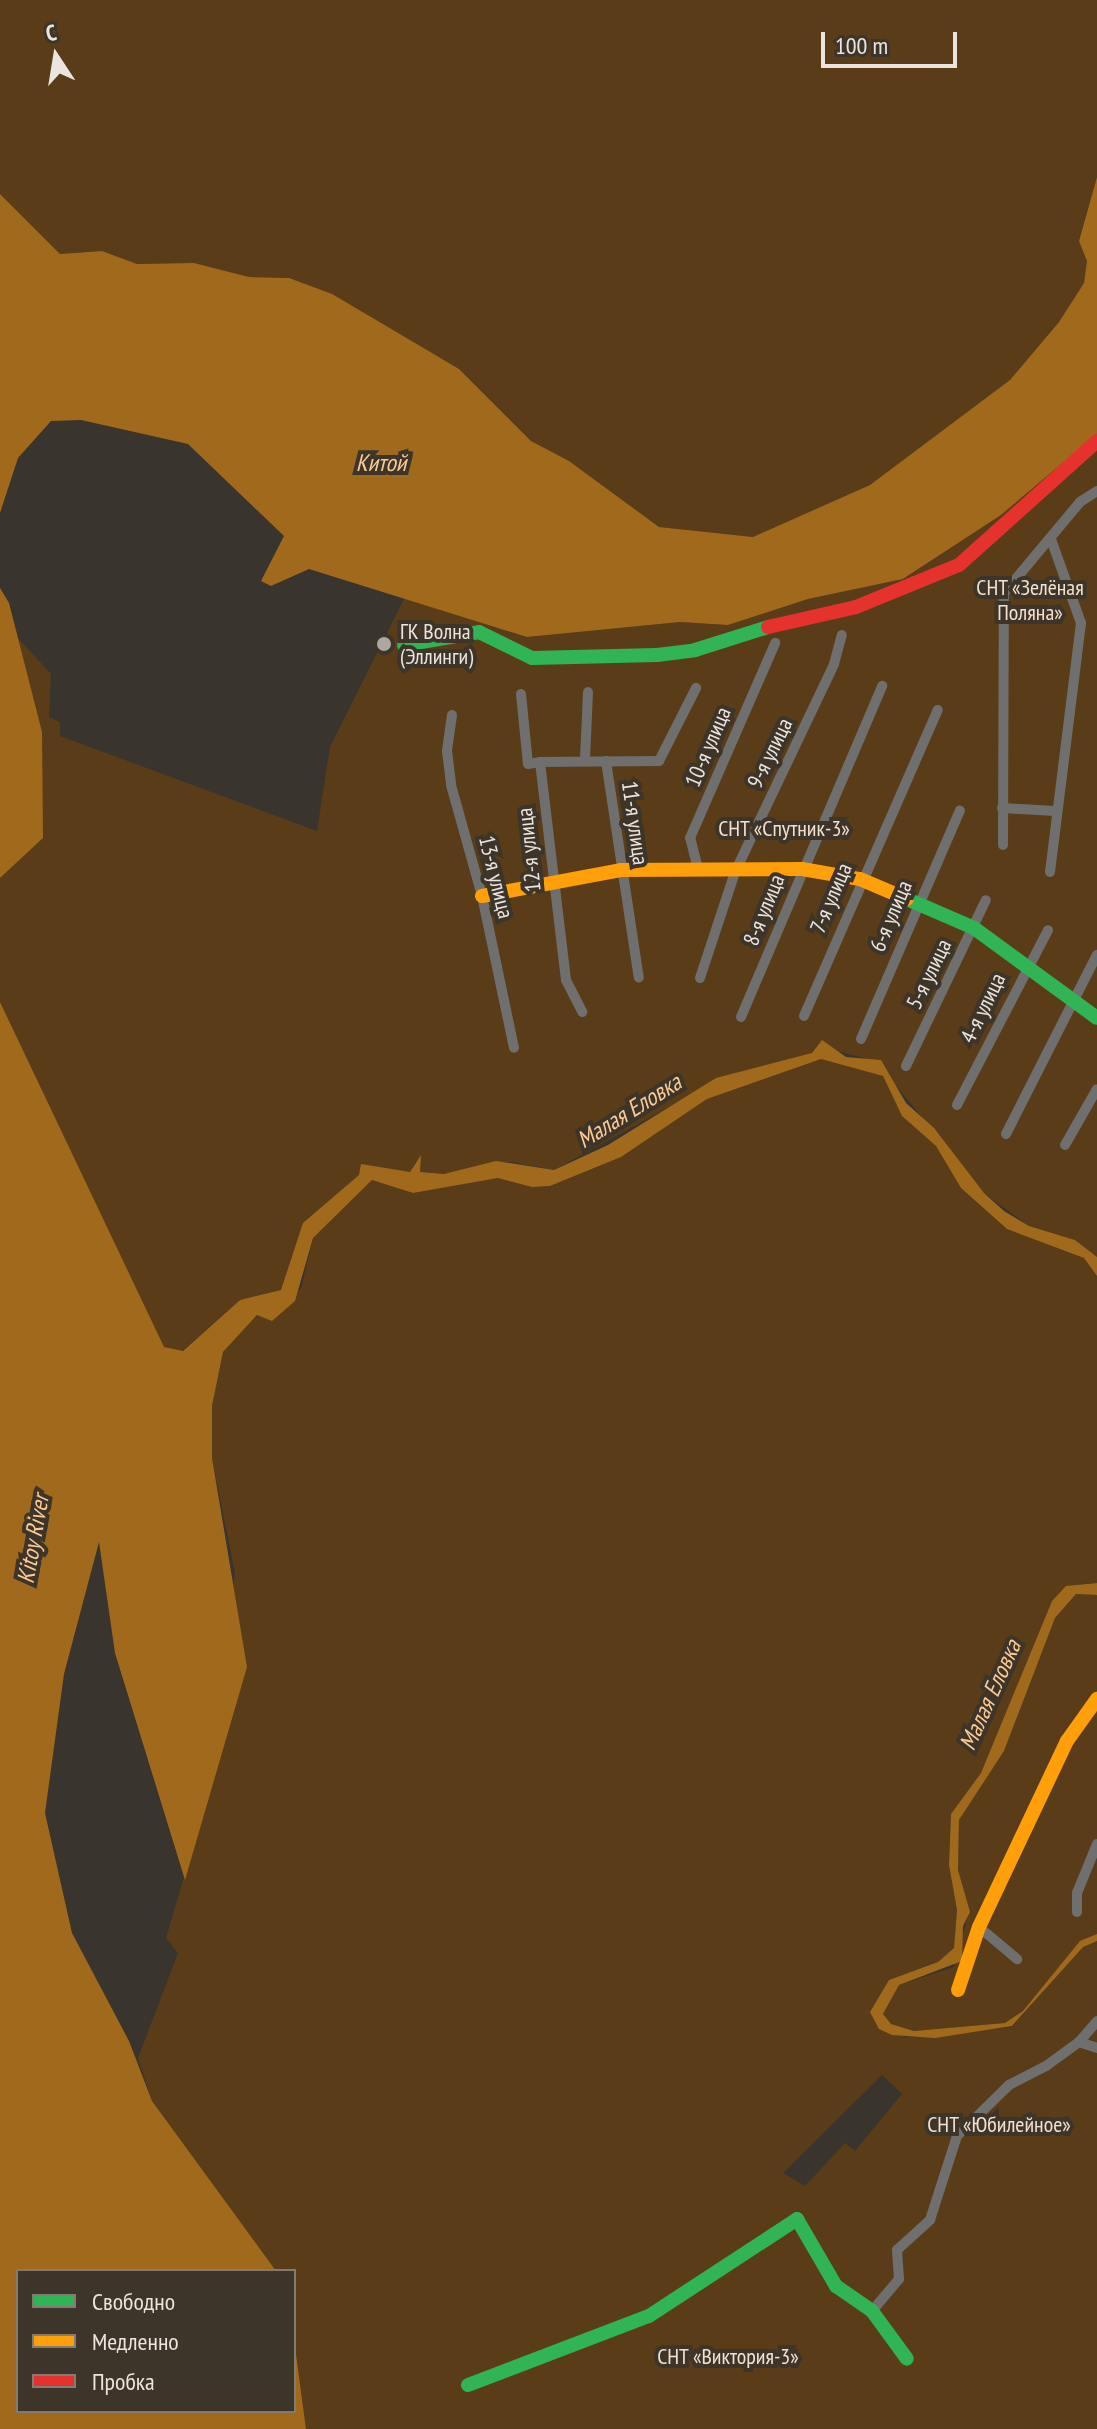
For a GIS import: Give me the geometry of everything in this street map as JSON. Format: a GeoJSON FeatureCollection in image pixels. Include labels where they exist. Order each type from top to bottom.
{"type":"FeatureCollection","features":[{"type":"Feature","properties":{"kind":"street"},"geometry":{"type":"LineString","coordinates":[[404,645],[479,632],[532,658],[657,655],[695,650],[757,629],[856,607],[959,565],[1097,441]]}},
{"type":"Feature","properties":{"kind":"street"},"geometry":{"type":"LineString","coordinates":[[1003,845],[1004,593],[1080,502],[1097,491]]}},
{"type":"Feature","properties":{"kind":"street"},"geometry":{"type":"LineString","coordinates":[[1050,872],[1055,811],[1081,623],[1051,539]]}},
{"type":"Feature","properties":{"kind":"street","name":"9-я улица"},"geometry":{"type":"LineString","coordinates":[[700,978],[735,872],[834,664],[842,635]]}},
{"type":"Feature","properties":{"kind":"street","name":"10-я улица"},"geometry":{"type":"LineString","coordinates":[[698,869],[690,838],[775,643]]}},
{"type":"Feature","properties":{"kind":"street","name":"8-я улица"},"geometry":{"type":"LineString","coordinates":[[741,1017],[882,686]]}},
{"type":"Feature","properties":{"kind":"street"},"geometry":{"type":"LineString","coordinates":[[606,761],[659,761],[696,688]]}},
{"type":"Feature","properties":{"kind":"street"},"geometry":{"type":"LineString","coordinates":[[585,759],[588,692]]}},
{"type":"Feature","properties":{"kind":"street","name":"12-я улица"},"geometry":{"type":"LineString","coordinates":[[521,694],[528,764],[540,762],[552,886],[566,980],[582,1012]]}},
{"type":"Feature","properties":{"kind":"street","name":"7-я улица"},"geometry":{"type":"LineString","coordinates":[[804,1016],[860,879],[938,710]]}},
{"type":"Feature","properties":{"kind":"street","name":"13-я улица"},"geometry":{"type":"LineString","coordinates":[[452,715],[447,751],[451,785],[482,896],[514,1048]]}},
{"type":"Feature","properties":{"kind":"street","name":"11-я улица"},"geometry":{"type":"LineString","coordinates":[[540,762],[606,761],[639,978]]}},
{"type":"Feature","properties":{"kind":"street"},"geometry":{"type":"LineString","coordinates":[[1002,808],[1055,811]]}},
{"type":"Feature","properties":{"kind":"street","name":"6-я улица"},"geometry":{"type":"LineString","coordinates":[[861,1039],[960,810]]}},
{"type":"Feature","properties":{"kind":"street"},"geometry":{"type":"LineString","coordinates":[[482,896],[552,886],[621,870],[735,872],[802,869],[860,879],[974,928],[1097,1018]]}},
{"type":"Feature","properties":{"kind":"street","name":"5-я улица"},"geometry":{"type":"LineString","coordinates":[[906,1066],[986,900]]}},
{"type":"Feature","properties":{"kind":"street","name":"4-я улица"},"geometry":{"type":"LineString","coordinates":[[957,1105],[1027,965],[1048,930]]}},
{"type":"Feature","properties":{"kind":"street"},"geometry":{"type":"LineString","coordinates":[[1006,1134],[1072,997],[1097,955]]}},
{"type":"Feature","properties":{"kind":"street"},"geometry":{"type":"LineString","coordinates":[[1065,1145],[1097,1089]]}},
{"type":"Feature","properties":{"kind":"street"},"geometry":{"type":"LineString","coordinates":[[958,1990],[979,1927],[1067,1741],[1097,1699]]}},
{"type":"Feature","properties":{"kind":"street"},"geometry":{"type":"LineString","coordinates":[[1077,1912],[1077,1893],[1097,1844]]}},
{"type":"Feature","properties":{"kind":"street"},"geometry":{"type":"LineString","coordinates":[[979,1927],[1017,1959]]}},
{"type":"Feature","properties":{"kind":"street"},"geometry":{"type":"LineString","coordinates":[[872,2311],[899,2279],[897,2250],[930,2220],[957,2136],[1009,2085],[1079,2042],[1097,2021]]}},
{"type":"Feature","properties":{"kind":"street"},"geometry":{"type":"LineString","coordinates":[[1079,2042],[1097,2048]]}},
{"type":"Feature","properties":{"kind":"street"},"geometry":{"type":"LineString","coordinates":[[468,2385],[649,2316],[797,2219],[836,2286],[872,2311],[907,2359]]}},
{"type":"Feature","properties":{"kind":"green space"},"geometry":{"type":"Polygon","coordinates":[[[0,0],[1097,0],[1097,177],[1079,240],[1087,261],[1084,283],[1059,322],[1010,380],[870,485],[753,537],[659,527],[569,461],[531,441],[459,369],[289,278],[249,277],[194,263],[137,264],[102,251],[60,254],[0,194],[0,0]]]}},
{"type":"Feature","properties":{"kind":"green space"},"geometry":{"type":"Polygon","coordinates":[[[1097,434],[1097,1257],[1075,1240],[1029,1226],[984,1193],[876,1061],[817,1046],[812,1053],[711,1084],[554,1170],[512,1162],[444,1174],[419,1172],[416,1161],[410,1172],[367,1168],[310,1221],[281,1290],[240,1300],[182,1351],[163,1347],[0,1002],[0,878],[43,838],[15,635],[51,674],[49,717],[60,722],[60,736],[317,831],[330,747],[405,597],[527,637],[680,622],[728,625],[808,599],[904,579],[1001,515],[1097,434]]]}},
{"type":"Feature","properties":{"kind":"green space"},"geometry":{"type":"Polygon","coordinates":[[[821,1059],[883,1076],[902,1116],[936,1146],[961,1188],[1007,1229],[1084,1258],[1097,1276],[1097,1583],[1080,1584],[1052,1601],[981,1773],[951,1814],[949,1865],[957,1910],[954,1948],[938,1962],[889,1980],[870,2012],[905,2037],[1012,2027],[1083,1946],[1097,1941],[1097,2429],[306,2429],[296,2354],[296,2269],[275,2269],[152,2101],[138,2058],[178,1953],[166,1938],[210,1790],[235,1573],[212,1458],[212,1406],[223,1352],[254,1318],[301,1289],[313,1238],[372,1180],[413,1193],[498,1178],[532,1187],[550,1186],[621,1157],[707,1099],[821,1059]],[[882,2075],[783,2173],[805,2186],[845,2143],[855,2151],[902,2094],[882,2075]]]}},
{"type":"Feature","properties":{"kind":"green space"},"geometry":{"type":"Polygon","coordinates":[[[1076,1594],[1097,1595],[1097,1934],[1080,1942],[1023,2012],[1005,2023],[914,2031],[891,2024],[883,2014],[899,1985],[954,1967],[969,1912],[958,1870],[959,1820],[1004,1751],[1055,1618],[1076,1594]]]}},
{"type":"Feature","properties":{"kind":"water","name":"Китой"},"geometry":{"type":"Polygon","coordinates":[[[1097,177],[1097,434],[1001,515],[903,579],[808,599],[728,625],[680,622],[527,637],[309,569],[271,586],[261,581],[284,536],[188,444],[81,420],[51,421],[18,458],[0,513],[0,194],[60,254],[102,251],[137,264],[194,263],[249,277],[289,278],[332,294],[459,369],[531,441],[569,461],[659,527],[753,537],[870,485],[1010,380],[1059,322],[1084,283],[1087,261],[1079,241],[1097,177]]]}},
{"type":"Feature","properties":{"kind":"water"},"geometry":{"type":"Polygon","coordinates":[[[0,588],[9,603],[42,732],[43,838],[0,878],[0,588]]]}},
{"type":"Feature","properties":{"kind":"water","name":"Kitoy River"},"geometry":{"type":"Polygon","coordinates":[[[0,1002],[164,1347],[183,1351],[240,1300],[281,1290],[303,1223],[359,1175],[361,1164],[410,1172],[421,1155],[420,1172],[444,1174],[496,1161],[554,1170],[608,1145],[716,1078],[812,1053],[822,1040],[846,1057],[881,1060],[906,1103],[934,1128],[984,1193],[1004,1211],[1029,1226],[1075,1240],[1097,1257],[1097,1276],[1084,1258],[1007,1229],[961,1188],[936,1146],[902,1116],[883,1076],[821,1059],[707,1099],[621,1157],[550,1186],[532,1187],[498,1178],[413,1193],[372,1180],[313,1238],[295,1301],[272,1321],[257,1315],[223,1352],[212,1406],[212,1458],[247,1667],[185,1880],[115,1653],[99,1542],[64,1674],[45,1813],[72,1933],[129,2041],[152,2101],[275,2269],[16,2269],[16,2413],[296,2413],[296,2354],[306,2429],[0,2429],[0,1002]]]}},
{"type":"Feature","properties":{"kind":"water"},"geometry":{"type":"Polygon","coordinates":[[[1097,1583],[1097,1595],[1076,1594],[1055,1618],[1004,1751],[959,1820],[958,1870],[970,1912],[963,1926],[962,1961],[899,1985],[883,2014],[891,2024],[914,2031],[1005,2023],[1023,2011],[1080,1941],[1097,1934],[1097,1941],[1083,1947],[1012,2026],[935,2038],[892,2035],[879,2029],[870,2012],[889,1980],[938,1962],[954,1948],[957,1910],[949,1865],[951,1814],[981,1773],[1052,1601],[1066,1586],[1097,1583]]]}},
{"type":"Feature","properties":{"kind":"traffic: fast"},"geometry":{"type":"LineString","coordinates":[[404,645],[479,632],[532,658],[657,655],[695,650],[768,627]]}},
{"type":"Feature","properties":{"kind":"traffic: fast"},"geometry":{"type":"LineString","coordinates":[[907,899],[974,928],[1097,1018]]}},
{"type":"Feature","properties":{"kind":"traffic: fast"},"geometry":{"type":"LineString","coordinates":[[468,2385],[649,2316],[797,2219],[836,2286],[872,2311],[907,2359]]}},
{"type":"Feature","properties":{"kind":"traffic: slow"},"geometry":{"type":"LineString","coordinates":[[482,896],[621,870],[802,869],[860,879],[907,899]]}},
{"type":"Feature","properties":{"kind":"traffic: slow"},"geometry":{"type":"LineString","coordinates":[[958,1990],[979,1927],[1067,1741],[1097,1699]]}},
{"type":"Feature","properties":{"kind":"traffic: jam"},"geometry":{"type":"LineString","coordinates":[[768,627],[856,607],[959,565],[1097,441]]}},
{"type":"Feature","properties":{"kind":"place","name":"ГК Волна (Эллинги)"},"geometry":{"type":"Point","coordinates":[384,644]}},
{"type":"Feature","properties":{"kind":"park label","name":"СНТ «Зелёная Поляна»"},"geometry":{"type":"Point","coordinates":[1030,600]}},
{"type":"Feature","properties":{"kind":"park label","name":"СНТ «Спутник-3»"},"geometry":{"type":"Point","coordinates":[784,829]}},
{"type":"Feature","properties":{"kind":"park label","name":"СНТ «Юбилейное»"},"geometry":{"type":"Point","coordinates":[999,2125]}},
{"type":"Feature","properties":{"kind":"park label","name":"СНТ «Виктория-3»"},"geometry":{"type":"Point","coordinates":[728,2357]}},
{"type":"Feature","properties":{"kind":"water label","name":"Малая Еловка"},"geometry":{"type":"Point","coordinates":[629,1111]}},
{"type":"Feature","properties":{"kind":"water label","name":"Малая Еловка"},"geometry":{"type":"Point","coordinates":[990,1695]}}]}
